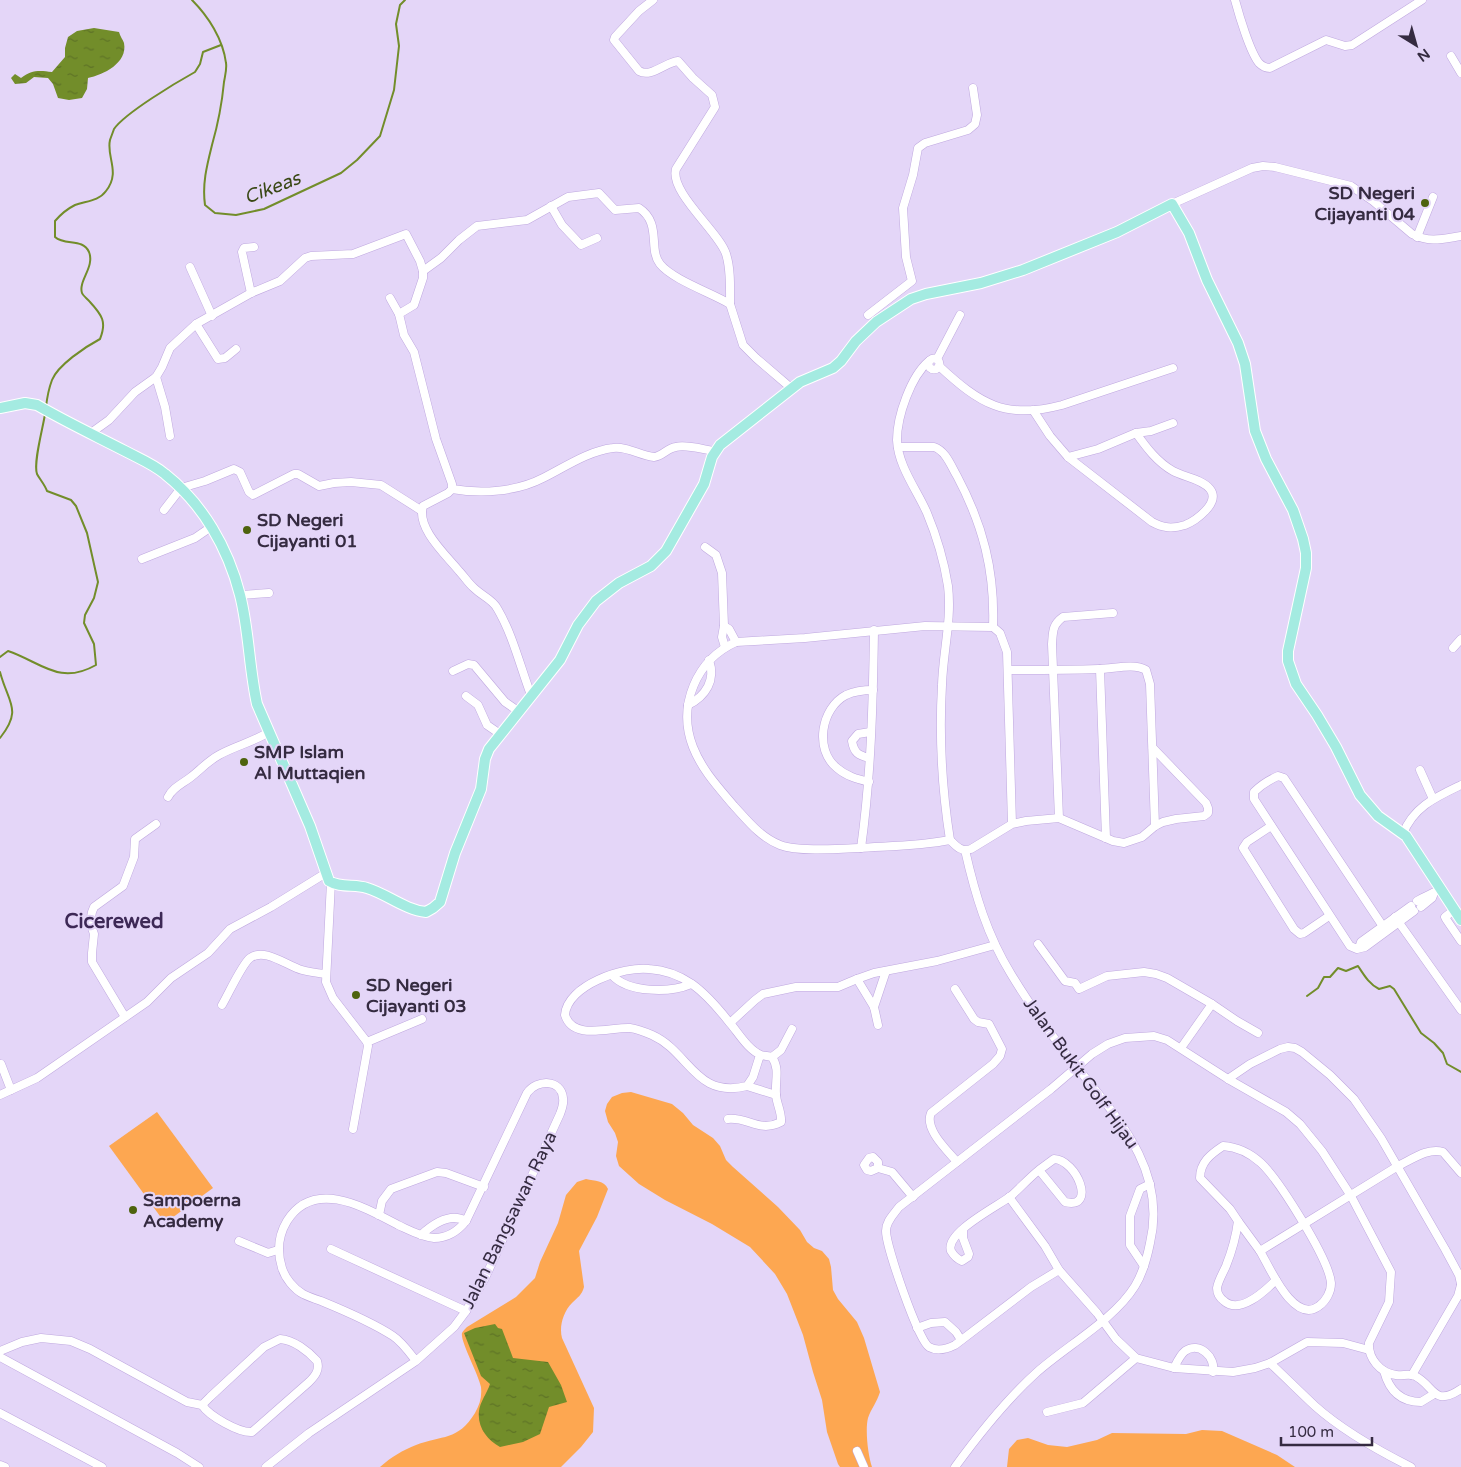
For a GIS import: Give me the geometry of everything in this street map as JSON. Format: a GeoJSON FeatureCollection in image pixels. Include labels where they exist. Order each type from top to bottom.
{"type":"FeatureCollection","features":[{"type":"Feature","properties":{"kind":"main road"},"geometry":{"type":"LineString","coordinates":[[0,408],[25,403],[37,405],[156,468],[180,488],[193,502],[211,526],[226,554],[240,595],[253,686],[258,704],[329,878],[335,884],[365,887],[418,912],[426,912],[440,902],[455,853],[481,789],[487,753],[518,711],[560,660],[578,625],[596,602],[624,580],[651,566],[666,551],[704,484],[715,451],[720,445],[792,388],[811,376],[833,368],[841,361],[856,341],[876,322],[911,299],[926,294],[981,283],[1023,270],[1106,237],[1172,204],[1189,233],[1208,280],[1238,343],[1245,364],[1255,431],[1266,460],[1292,510],[1303,539],[1306,552],[1306,568],[1290,636],[1288,661],[1296,684],[1318,715],[1360,795],[1378,816],[1403,834],[1437,891],[1461,920]]}},
{"type":"Feature","properties":{"kind":"street"},"geometry":{"type":"LineString","coordinates":[[653,0],[639,11],[614,40],[642,73],[652,72],[678,61],[712,95],[715,106],[676,169],[675,176],[699,217],[719,240],[726,253],[730,304],[744,345],[792,388]]}},
{"type":"Feature","properties":{"kind":"street"},"geometry":{"type":"LineString","coordinates":[[1235,0],[1244,29],[1259,62],[1266,68],[1270,68],[1326,40],[1345,46],[1352,44],[1422,0]]}},
{"type":"Feature","properties":{"kind":"street"},"geometry":{"type":"LineString","coordinates":[[1451,56],[1461,73]]}},
{"type":"Feature","properties":{"kind":"street"},"geometry":{"type":"LineString","coordinates":[[868,314],[912,281],[906,257],[903,208],[913,175],[918,148],[924,143],[968,130],[975,124],[977,115],[973,88]]}},
{"type":"Feature","properties":{"kind":"street"},"geometry":{"type":"LineString","coordinates":[[1172,204],[1252,168],[1263,166],[1275,167],[1351,186],[1373,201],[1417,237],[1444,240],[1461,236]]}},
{"type":"Feature","properties":{"kind":"street"},"geometry":{"type":"LineString","coordinates":[[423,271],[441,258],[474,227],[482,224],[527,220],[573,196],[599,193],[615,210],[638,208],[644,212],[654,230],[656,254],[659,263],[686,281],[730,304]]}},
{"type":"Feature","properties":{"kind":"street"},"geometry":{"type":"LineString","coordinates":[[1417,237],[1434,197]]}},
{"type":"Feature","properties":{"kind":"street"},"geometry":{"type":"LineString","coordinates":[[551,206],[562,225],[581,245],[597,238]]}},
{"type":"Feature","properties":{"kind":"street"},"geometry":{"type":"LineString","coordinates":[[91,433],[109,420],[136,392],[156,377],[170,348],[196,324],[251,293],[280,281],[305,258],[354,254],[406,234],[417,254],[423,271],[423,278],[414,305],[399,314]]}},
{"type":"Feature","properties":{"kind":"street"},"geometry":{"type":"LineString","coordinates":[[251,293],[242,252],[244,248],[254,247]]}},
{"type":"Feature","properties":{"kind":"street"},"geometry":{"type":"LineString","coordinates":[[190,267],[212,316]]}},
{"type":"Feature","properties":{"kind":"street"},"geometry":{"type":"LineString","coordinates":[[390,298],[399,314],[404,335],[414,352],[436,439],[452,489]]}},
{"type":"Feature","properties":{"kind":"street"},"geometry":{"type":"LineString","coordinates":[[960,315],[935,362],[920,370],[907,397],[899,425],[898,447],[907,474],[927,514],[942,555],[949,596],[942,677],[941,728],[944,794],[950,840],[957,848],[971,849],[1012,824],[1059,818],[1106,838],[1124,843],[1142,838],[1155,826],[1176,819],[1208,814],[1206,803],[1153,748]]}},
{"type":"Feature","properties":{"kind":"street"},"geometry":{"type":"LineString","coordinates":[[196,324],[218,359],[225,358],[236,349]]}},
{"type":"Feature","properties":{"kind":"street"},"geometry":{"type":"LineString","coordinates":[[935,362],[966,390],[986,403],[1009,410],[1046,409],[1062,405],[1173,368]]}},
{"type":"Feature","properties":{"kind":"street"},"geometry":{"type":"LineString","coordinates":[[156,377],[165,407],[170,436]]}},
{"type":"Feature","properties":{"kind":"street"},"geometry":{"type":"LineString","coordinates":[[1033,410],[1054,441],[1068,457],[1152,522],[1160,527],[1170,528],[1180,527],[1198,519],[1211,502],[1213,495],[1211,490],[1204,483],[1171,470],[1154,456],[1136,432]]}},
{"type":"Feature","properties":{"kind":"street"},"geometry":{"type":"LineString","coordinates":[[1068,457],[1098,448],[1136,432],[1151,431],[1173,423]]}},
{"type":"Feature","properties":{"kind":"street"},"geometry":{"type":"LineString","coordinates":[[531,695],[509,633],[496,607],[490,599],[469,583],[435,542],[424,523],[423,506],[452,489],[481,492],[535,482],[572,463],[611,448],[622,448],[654,457],[660,456],[671,448],[678,446],[715,451]]}},
{"type":"Feature","properties":{"kind":"street"},"geometry":{"type":"LineString","coordinates":[[898,447],[934,447],[938,449],[947,459],[959,480],[976,516],[985,541],[992,582],[993,627]]}},
{"type":"Feature","properties":{"kind":"street"},"geometry":{"type":"LineString","coordinates":[[164,510],[180,488],[205,481],[231,470],[237,470],[243,476],[249,492],[255,495],[290,475],[298,474],[319,486],[352,482],[381,485],[422,511]]}},
{"type":"Feature","properties":{"kind":"street"},"geometry":{"type":"LineString","coordinates":[[142,559],[195,538],[211,526]]}},
{"type":"Feature","properties":{"kind":"street"},"geometry":{"type":"LineString","coordinates":[[705,547],[716,555],[722,572],[724,626],[722,638],[725,647]]}},
{"type":"Feature","properties":{"kind":"street"},"geometry":{"type":"LineString","coordinates":[[240,595],[269,593]]}},
{"type":"Feature","properties":{"kind":"street"},"geometry":{"type":"LineString","coordinates":[[1059,818],[1052,644],[1056,622],[1063,617],[1113,613]]}},
{"type":"Feature","properties":{"kind":"street"},"geometry":{"type":"LineString","coordinates":[[724,626],[736,642]]}},
{"type":"Feature","properties":{"kind":"street"},"geometry":{"type":"LineString","coordinates":[[950,840],[888,848],[817,849],[782,846],[756,831],[712,780],[697,755],[689,733],[689,698],[702,668],[725,647],[736,642],[805,638],[874,630],[947,626],[993,627],[1000,633],[1006,646],[1009,670],[1012,824]]}},
{"type":"Feature","properties":{"kind":"street"},"geometry":{"type":"LineString","coordinates":[[861,848],[868,782],[874,630]]}},
{"type":"Feature","properties":{"kind":"street"},"geometry":{"type":"LineString","coordinates":[[1453,648],[1461,639]]}},
{"type":"Feature","properties":{"kind":"street"},"geometry":{"type":"LineString","coordinates":[[688,706],[703,695],[707,689],[712,676],[709,660]]}},
{"type":"Feature","properties":{"kind":"street"},"geometry":{"type":"LineString","coordinates":[[453,671],[468,664],[474,665],[505,702],[518,711]]}},
{"type":"Feature","properties":{"kind":"street"},"geometry":{"type":"LineString","coordinates":[[1009,670],[1134,667],[1141,667],[1146,670],[1150,684],[1155,826]]}},
{"type":"Feature","properties":{"kind":"street"},"geometry":{"type":"LineString","coordinates":[[1100,669],[1106,838]]}},
{"type":"Feature","properties":{"kind":"street"},"geometry":{"type":"LineString","coordinates":[[868,782],[854,778],[836,768],[826,752],[823,732],[832,710],[839,700],[855,692],[873,690]]}},
{"type":"Feature","properties":{"kind":"street"},"geometry":{"type":"LineString","coordinates":[[466,696],[478,705],[487,726],[500,734]]}},
{"type":"Feature","properties":{"kind":"street"},"geometry":{"type":"LineString","coordinates":[[168,798],[174,788],[193,776],[209,761],[254,741],[269,732]]}},
{"type":"Feature","properties":{"kind":"street"},"geometry":{"type":"LineString","coordinates":[[869,758],[858,754],[854,750],[852,741],[858,734],[870,732]]}},
{"type":"Feature","properties":{"kind":"street"},"geometry":{"type":"LineString","coordinates":[[1420,770],[1434,799]]}},
{"type":"Feature","properties":{"kind":"street"},"geometry":{"type":"LineString","coordinates":[[1384,928],[1292,789],[1281,776],[1270,779],[1254,792],[1254,799],[1350,946],[1357,949],[1365,947],[1384,928],[1416,906],[1432,898],[1437,891]]}},
{"type":"Feature","properties":{"kind":"street"},"geometry":{"type":"LineString","coordinates":[[1403,834],[1412,816],[1422,807],[1461,785]]}},
{"type":"Feature","properties":{"kind":"street"},"geometry":{"type":"LineString","coordinates":[[125,1017],[92,962],[94,934],[90,922],[94,907],[122,888],[134,860],[135,839],[156,824]]}},
{"type":"Feature","properties":{"kind":"street"},"geometry":{"type":"LineString","coordinates":[[1271,826],[1247,842],[1243,848],[1294,929],[1300,934],[1304,933],[1329,916]]}},
{"type":"Feature","properties":{"kind":"street","name":"Jalan Bukit Golf Hijau"},"geometry":{"type":"LineString","coordinates":[[955,1467],[1012,1397],[1037,1372],[1102,1321],[1132,1290],[1144,1266],[1153,1230],[1154,1208],[1147,1172],[1128,1132],[1032,1008],[988,932],[965,850]]}},
{"type":"Feature","properties":{"kind":"street"},"geometry":{"type":"LineString","coordinates":[[0,1095],[37,1078],[147,1002],[170,978],[208,953],[230,929],[329,878],[330,928],[325,974],[328,989],[367,1042],[368,1053],[353,1129]]}},
{"type":"Feature","properties":{"kind":"street"},"geometry":{"type":"LineString","coordinates":[[1454,910],[1445,917],[1461,941]]}},
{"type":"Feature","properties":{"kind":"street"},"geometry":{"type":"LineString","coordinates":[[1397,920],[1461,1010]]}},
{"type":"Feature","properties":{"kind":"street"},"geometry":{"type":"LineString","coordinates":[[1038,944],[1065,981],[1074,983],[1079,989],[1108,976],[1151,973],[1167,978],[1258,1033]]}},
{"type":"Feature","properties":{"kind":"street"},"geometry":{"type":"LineString","coordinates":[[730,1023],[764,994],[796,987],[838,987],[866,975],[938,961],[995,945]]}},
{"type":"Feature","properties":{"kind":"street"},"geometry":{"type":"LineString","coordinates":[[222,1005],[250,958],[264,955],[271,956],[303,970],[325,974]]}},
{"type":"Feature","properties":{"kind":"street"},"geometry":{"type":"LineString","coordinates":[[728,1119],[740,1119],[762,1127],[779,1124],[782,1120],[776,1095],[776,1062],[772,1057],[760,1055],[746,1042],[713,1003],[691,984],[670,973],[648,969],[626,970],[589,985],[573,998],[565,1011],[566,1019],[574,1028],[585,1031],[632,1028],[660,1039],[675,1050],[700,1078],[716,1087],[746,1086],[776,1095]]}},
{"type":"Feature","properties":{"kind":"street"},"geometry":{"type":"LineString","coordinates":[[874,1007],[886,971]]}},
{"type":"Feature","properties":{"kind":"street"},"geometry":{"type":"LineString","coordinates":[[612,975],[620,982],[656,990],[675,990],[691,984]]}},
{"type":"Feature","properties":{"kind":"street"},"geometry":{"type":"LineString","coordinates":[[857,979],[874,1007],[878,1025]]}},
{"type":"Feature","properties":{"kind":"street"},"geometry":{"type":"LineString","coordinates":[[955,989],[974,1019],[978,1022],[989,1024],[1002,1049],[1000,1056],[993,1064],[931,1113],[928,1118],[931,1129],[957,1162]]}},
{"type":"Feature","properties":{"kind":"street"},"geometry":{"type":"LineString","coordinates":[[1181,1048],[1212,1004]]}},
{"type":"Feature","properties":{"kind":"street"},"geometry":{"type":"LineString","coordinates":[[367,1042],[422,1020]]}},
{"type":"Feature","properties":{"kind":"street"},"geometry":{"type":"LineString","coordinates":[[772,1057],[782,1050],[792,1029]]}},
{"type":"Feature","properties":{"kind":"street"},"geometry":{"type":"LineString","coordinates":[[1059,1270],[1031,1288],[949,1348],[935,1349],[925,1343],[917,1328],[894,1263],[886,1229],[899,1207],[1051,1089],[1092,1054],[1108,1044],[1125,1038],[1154,1036],[1167,1040],[1228,1079],[1286,1112],[1300,1124],[1322,1151],[1350,1196],[1391,1272],[1389,1302],[1369,1343],[1369,1350],[1376,1364],[1384,1371],[1397,1376],[1412,1375],[1421,1380],[1434,1394]]}},
{"type":"Feature","properties":{"kind":"street"},"geometry":{"type":"LineString","coordinates":[[1228,1079],[1250,1064],[1280,1049],[1295,1048],[1346,1089],[1364,1111],[1398,1166],[1459,1275],[1461,1284],[1458,1296],[1412,1375]]}},
{"type":"Feature","properties":{"kind":"street"},"geometry":{"type":"LineString","coordinates":[[746,1086],[753,1077],[760,1055]]}},
{"type":"Feature","properties":{"kind":"street"},"geometry":{"type":"LineString","coordinates":[[1,1064],[11,1090]]}},
{"type":"Feature","properties":{"kind":"street","name":"Jalan Bangsawan Raya"},"geometry":{"type":"LineString","coordinates":[[266,1467],[308,1433],[416,1361],[448,1333],[466,1311],[485,1278],[556,1124],[563,1103],[558,1088],[541,1083],[530,1088],[484,1187]]}},
{"type":"Feature","properties":{"kind":"street"},"geometry":{"type":"LineString","coordinates":[[1224,1146],[1242,1150],[1262,1164],[1280,1187],[1303,1223],[1328,1271],[1331,1283],[1329,1293],[1323,1303],[1316,1309],[1308,1310],[1294,1304],[1276,1280],[1260,1251],[1230,1209],[1200,1178],[1200,1172],[1210,1154],[1224,1146]]}},
{"type":"Feature","properties":{"kind":"street"},"geometry":{"type":"LineString","coordinates":[[1260,1251],[1303,1223],[1418,1156],[1438,1150],[1447,1156],[1461,1173]]}},
{"type":"Feature","properties":{"kind":"street"},"geometry":{"type":"LineString","coordinates":[[963,1230],[1009,1197],[1038,1170],[1054,1159],[1064,1162],[1081,1185],[1083,1189],[1081,1196],[1077,1200],[1065,1202],[1038,1170]]}},
{"type":"Feature","properties":{"kind":"street"},"geometry":{"type":"LineString","coordinates":[[878,1168],[892,1172],[913,1197]]}},
{"type":"Feature","properties":{"kind":"street"},"geometry":{"type":"LineString","coordinates":[[379,1215],[382,1201],[391,1189],[437,1172],[446,1173],[484,1187],[466,1221],[457,1231],[447,1236],[434,1238],[420,1235],[379,1215],[341,1200],[330,1198],[311,1200],[294,1212],[282,1230],[278,1250],[282,1270],[297,1290],[304,1295],[322,1301],[394,1336],[416,1361]]}},
{"type":"Feature","properties":{"kind":"street"},"geometry":{"type":"LineString","coordinates":[[1144,1266],[1130,1245],[1130,1216],[1140,1189],[1150,1184]]}},
{"type":"Feature","properties":{"kind":"street"},"geometry":{"type":"LineString","coordinates":[[1009,1197],[1045,1246],[1059,1270],[1116,1339],[1136,1358],[1174,1368],[1213,1372],[1241,1371],[1270,1362],[1301,1345],[1314,1341],[1343,1343],[1369,1350]]}},
{"type":"Feature","properties":{"kind":"street"},"geometry":{"type":"LineString","coordinates":[[420,1235],[443,1220],[456,1217],[466,1221]]}},
{"type":"Feature","properties":{"kind":"street"},"geometry":{"type":"LineString","coordinates":[[1238,1221],[1232,1251],[1218,1285],[1220,1298],[1227,1304],[1238,1306],[1256,1296],[1276,1280]]}},
{"type":"Feature","properties":{"kind":"street"},"geometry":{"type":"LineString","coordinates":[[239,1241],[268,1253],[278,1250]]}},
{"type":"Feature","properties":{"kind":"street"},"geometry":{"type":"LineString","coordinates":[[331,1249],[466,1311]]}},
{"type":"Feature","properties":{"kind":"street"},"geometry":{"type":"LineString","coordinates":[[917,1328],[944,1322],[956,1332],[961,1340]]}},
{"type":"Feature","properties":{"kind":"street"},"geometry":{"type":"LineString","coordinates":[[0,1351],[22,1342],[41,1338],[71,1340],[187,1402],[202,1405],[220,1420],[245,1432],[252,1432],[309,1382],[316,1373],[317,1361],[291,1341],[275,1340],[264,1347],[202,1405]]}},
{"type":"Feature","properties":{"kind":"street"},"geometry":{"type":"LineString","coordinates":[[1174,1368],[1183,1352],[1194,1348],[1202,1350],[1209,1355],[1214,1366],[1213,1372]]}},
{"type":"Feature","properties":{"kind":"street"},"geometry":{"type":"LineString","coordinates":[[0,1357],[199,1467]]}},
{"type":"Feature","properties":{"kind":"street"},"geometry":{"type":"LineString","coordinates":[[1047,1412],[1083,1403],[1136,1358]]}},
{"type":"Feature","properties":{"kind":"street"},"geometry":{"type":"LineString","coordinates":[[1270,1362],[1316,1407],[1363,1441],[1410,1467]]}},
{"type":"Feature","properties":{"kind":"street"},"geometry":{"type":"LineString","coordinates":[[1384,1371],[1390,1386],[1399,1396],[1407,1401],[1421,1402],[1434,1394],[1452,1394],[1461,1389]]}},
{"type":"Feature","properties":{"kind":"street"},"geometry":{"type":"LineString","coordinates":[[0,1413],[102,1467]]}},
{"type":"Feature","properties":{"kind":"street"},"geometry":{"type":"LineString","coordinates":[[857,1450],[864,1467]]}},
{"type":"Feature","properties":{"kind":"street"},"geometry":{"type":"LineString","coordinates":[[0,1465],[5,1467]]}},
{"type":"Feature","properties":{"kind":"shaded area"},"geometry":{"type":"Polygon","coordinates":[[[631,1092],[672,1104],[693,1125],[713,1138],[720,1146],[726,1160],[778,1207],[800,1230],[807,1242],[814,1248],[822,1251],[829,1259],[833,1290],[857,1322],[864,1338],[880,1392],[867,1423],[867,1442],[872,1467],[840,1467],[838,1464],[827,1432],[822,1400],[803,1335],[787,1294],[775,1274],[750,1247],[639,1184],[619,1166],[616,1156],[618,1142],[605,1111],[612,1097],[631,1092]]]}},
{"type":"Feature","properties":{"kind":"shaded area"},"geometry":{"type":"Polygon","coordinates":[[[157,1112],[213,1188],[165,1223],[109,1146],[157,1112]]]}},
{"type":"Feature","properties":{"kind":"shaded area"},"geometry":{"type":"Polygon","coordinates":[[[586,1179],[602,1182],[608,1189],[597,1217],[579,1251],[583,1290],[566,1311],[561,1329],[562,1338],[594,1408],[593,1432],[561,1467],[380,1467],[406,1449],[456,1433],[469,1422],[479,1403],[481,1387],[462,1333],[467,1327],[516,1297],[535,1278],[540,1262],[558,1223],[566,1195],[577,1182],[586,1179]]]}},
{"type":"Feature","properties":{"kind":"shaded area"},"geometry":{"type":"Polygon","coordinates":[[[1202,1430],[1222,1431],[1277,1455],[1295,1467],[1007,1467],[1009,1449],[1017,1440],[1028,1438],[1048,1445],[1067,1447],[1097,1440],[1112,1433],[1186,1434],[1202,1430]]]}},
{"type":"Feature","properties":{"kind":"water"},"geometry":{"type":"Polygon","coordinates":[[[94,28],[119,32],[124,43],[124,50],[122,56],[113,67],[101,74],[88,78],[87,89],[82,98],[69,100],[58,98],[53,84],[48,78],[34,77],[26,83],[15,84],[11,78],[15,74],[21,78],[35,71],[52,72],[65,57],[68,37],[77,31],[94,28]]]}},
{"type":"Feature","properties":{"kind":"water"},"geometry":{"type":"Polygon","coordinates":[[[495,1324],[498,1328],[502,1329],[513,1358],[548,1362],[561,1385],[567,1402],[549,1407],[540,1434],[523,1442],[500,1447],[487,1437],[481,1428],[480,1408],[490,1384],[481,1376],[464,1333],[475,1328],[495,1324]]]}},
{"type":"Feature","properties":{"kind":"waterway","name":"Cikeas"},"geometry":{"type":"LineString","coordinates":[[192,0],[214,28],[222,45],[226,65],[220,114],[205,175],[205,205],[215,213],[236,215],[264,209],[341,173],[357,160],[380,136],[394,90],[399,46],[396,24],[400,5],[405,0]]}},
{"type":"Feature","properties":{"kind":"waterway"},"geometry":{"type":"LineString","coordinates":[[46,407],[50,386],[55,374],[73,357],[100,339],[103,328],[100,315],[83,295],[81,288],[90,263],[89,252],[83,245],[59,240],[55,237],[55,221],[75,205],[96,199],[106,191],[113,171],[109,146],[110,140],[114,129],[120,122],[152,98],[195,72],[200,64],[203,52],[221,45]]}},
{"type":"Feature","properties":{"kind":"waterway"},"geometry":{"type":"LineString","coordinates":[[0,657],[8,651],[61,673],[83,671],[96,665],[94,644],[84,623],[85,615],[94,598],[98,582],[87,533],[76,506],[71,500],[47,491],[37,474],[37,454],[45,414]]}},
{"type":"Feature","properties":{"kind":"waterway"},"geometry":{"type":"LineString","coordinates":[[0,672],[12,706],[11,720],[0,738]]}},
{"type":"Feature","properties":{"kind":"waterway"},"geometry":{"type":"LineString","coordinates":[[1307,996],[1318,988],[1324,977],[1330,977],[1338,968],[1346,971],[1358,966],[1375,987],[1379,989],[1390,986],[1394,989],[1421,1033],[1443,1053],[1447,1064],[1461,1072]]}},
{"type":"Feature","properties":{"kind":"place","name":"SD Negeri Cijayanti 04"},"geometry":{"type":"Point","coordinates":[1425,203]}},
{"type":"Feature","properties":{"kind":"place","name":"SD Negeri Cijayanti 01"},"geometry":{"type":"Point","coordinates":[247,530]}},
{"type":"Feature","properties":{"kind":"place","name":"SMP Islam Al Muttaqien"},"geometry":{"type":"Point","coordinates":[244,762]}},
{"type":"Feature","properties":{"kind":"place","name":"SD Negeri Cijayanti 03"},"geometry":{"type":"Point","coordinates":[356,995]}},
{"type":"Feature","properties":{"kind":"place","name":"Sampoerna Academy"},"geometry":{"type":"Point","coordinates":[133,1210]}},
{"type":"Feature","properties":{"kind":"district","name":"Cicerewed"},"geometry":{"type":"Point","coordinates":[114,921]}}]}
